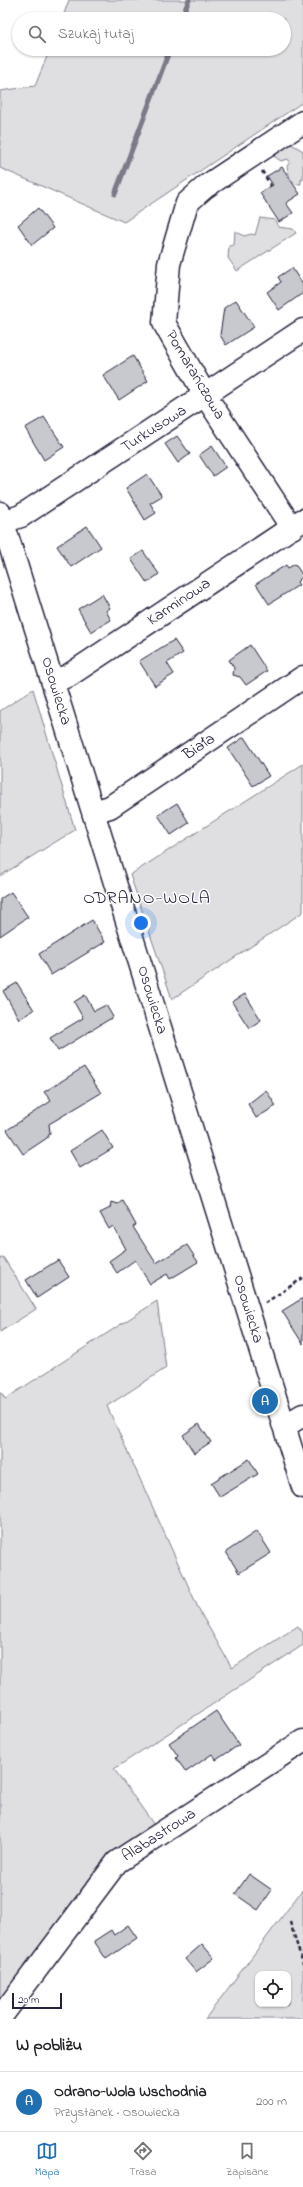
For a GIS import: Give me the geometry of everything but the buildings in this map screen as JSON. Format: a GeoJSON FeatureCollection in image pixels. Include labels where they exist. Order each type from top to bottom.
{"type":"FeatureCollection","features":[{"type":"Feature","properties":{"kind":"street","name":"Pomarańczowa"},"geometry":{"type":"LineString","coordinates":[[297,524],[205,395],[164,323],[169,264],[187,203],[205,187],[303,122]]}},
{"type":"Feature","properties":{"kind":"street","name":"Turkusowa"},"geometry":{"type":"LineString","coordinates":[[1,518],[21,516],[303,330]]}},
{"type":"Feature","properties":{"kind":"street","name":"Osowiecka"},"geometry":{"type":"LineString","coordinates":[[1,518],[303,1487]]}},
{"type":"Feature","properties":{"kind":"street","name":"Karminowa"},"geometry":{"type":"LineString","coordinates":[[53,681],[68,676],[297,524]]}},
{"type":"Feature","properties":{"kind":"street","name":"Biała"},"geometry":{"type":"LineString","coordinates":[[93,812],[110,807],[303,678]]}},
{"type":"Feature","properties":{"kind":"street"},"geometry":{"type":"LineString","coordinates":[[283,1424],[293,1421],[303,1415]]}},
{"type":"Feature","properties":{"kind":"street","name":"Alabastrowa"},"geometry":{"type":"LineString","coordinates":[[0,2018],[117,1862],[303,1741]]}},
{"type":"Feature","properties":{"kind":"path"},"geometry":{"type":"LineString","coordinates":[[258,165],[272,186]]}},
{"type":"Feature","properties":{"kind":"path"},"geometry":{"type":"LineString","coordinates":[[248,1310],[258,1307],[303,1278]]}},
{"type":"Feature","properties":{"kind":"path"},"geometry":{"type":"LineString","coordinates":[[290,1922],[303,1964]]}},
{"type":"Feature","properties":{"kind":"shaded area"},"geometry":{"type":"Polygon","coordinates":[[[69,0],[303,0],[303,102],[124,222],[0,168],[0,91],[35,86],[47,56],[291,56],[291,12],[65,12],[69,0]]]}},
{"type":"Feature","properties":{"kind":"shaded area"},"geometry":{"type":"Polygon","coordinates":[[[290,143],[303,151],[303,180],[301,179],[301,184],[296,184],[290,179],[287,166],[290,162],[288,159],[281,161],[272,155],[290,143]]]}},
{"type":"Feature","properties":{"kind":"shaded area"},"geometry":{"type":"Polygon","coordinates":[[[260,218],[275,220],[278,227],[293,229],[296,233],[237,271],[228,258],[229,246],[234,245],[235,231],[244,236],[251,234],[255,235],[260,218]]]}},
{"type":"Feature","properties":{"kind":"shaded area"},"geometry":{"type":"Polygon","coordinates":[[[33,689],[75,830],[0,876],[0,711],[33,689]]]}},
{"type":"Feature","properties":{"kind":"shaded area"},"geometry":{"type":"Polygon","coordinates":[[[303,764],[303,912],[172,999],[130,875],[303,764]]]}},
{"type":"Feature","properties":{"kind":"shaded area"},"geometry":{"type":"Polygon","coordinates":[[[3,1257],[36,1309],[0,1332],[0,1259],[3,1257]]]}},
{"type":"Feature","properties":{"kind":"shaded area"},"geometry":{"type":"Polygon","coordinates":[[[157,1301],[166,1368],[107,1406],[200,1612],[232,1668],[298,1626],[303,1633],[303,1645],[114,1769],[157,1829],[99,1866],[0,2000],[0,1391],[5,1399],[157,1301]]]}},
{"type":"Feature","properties":{"kind":"shaded area"},"geometry":{"type":"Polygon","coordinates":[[[303,1889],[303,2019],[205,2019],[303,1889]]]}},
{"type":"Feature","properties":{"kind":"waterway"},"geometry":{"type":"LineString","coordinates":[[184,12],[189,0]]}},
{"type":"Feature","properties":{"kind":"waterway"},"geometry":{"type":"LineString","coordinates":[[115,194],[167,56]]}},
{"type":"Feature","properties":{"kind":"place","name":"Odrano-Wola Wschodnia"},"geometry":{"type":"Point","coordinates":[265,1401]}},
{"type":"Feature","properties":{"kind":"district","name":"ODRANO-WOLA"},"geometry":{"type":"Point","coordinates":[147,899]}}]}
